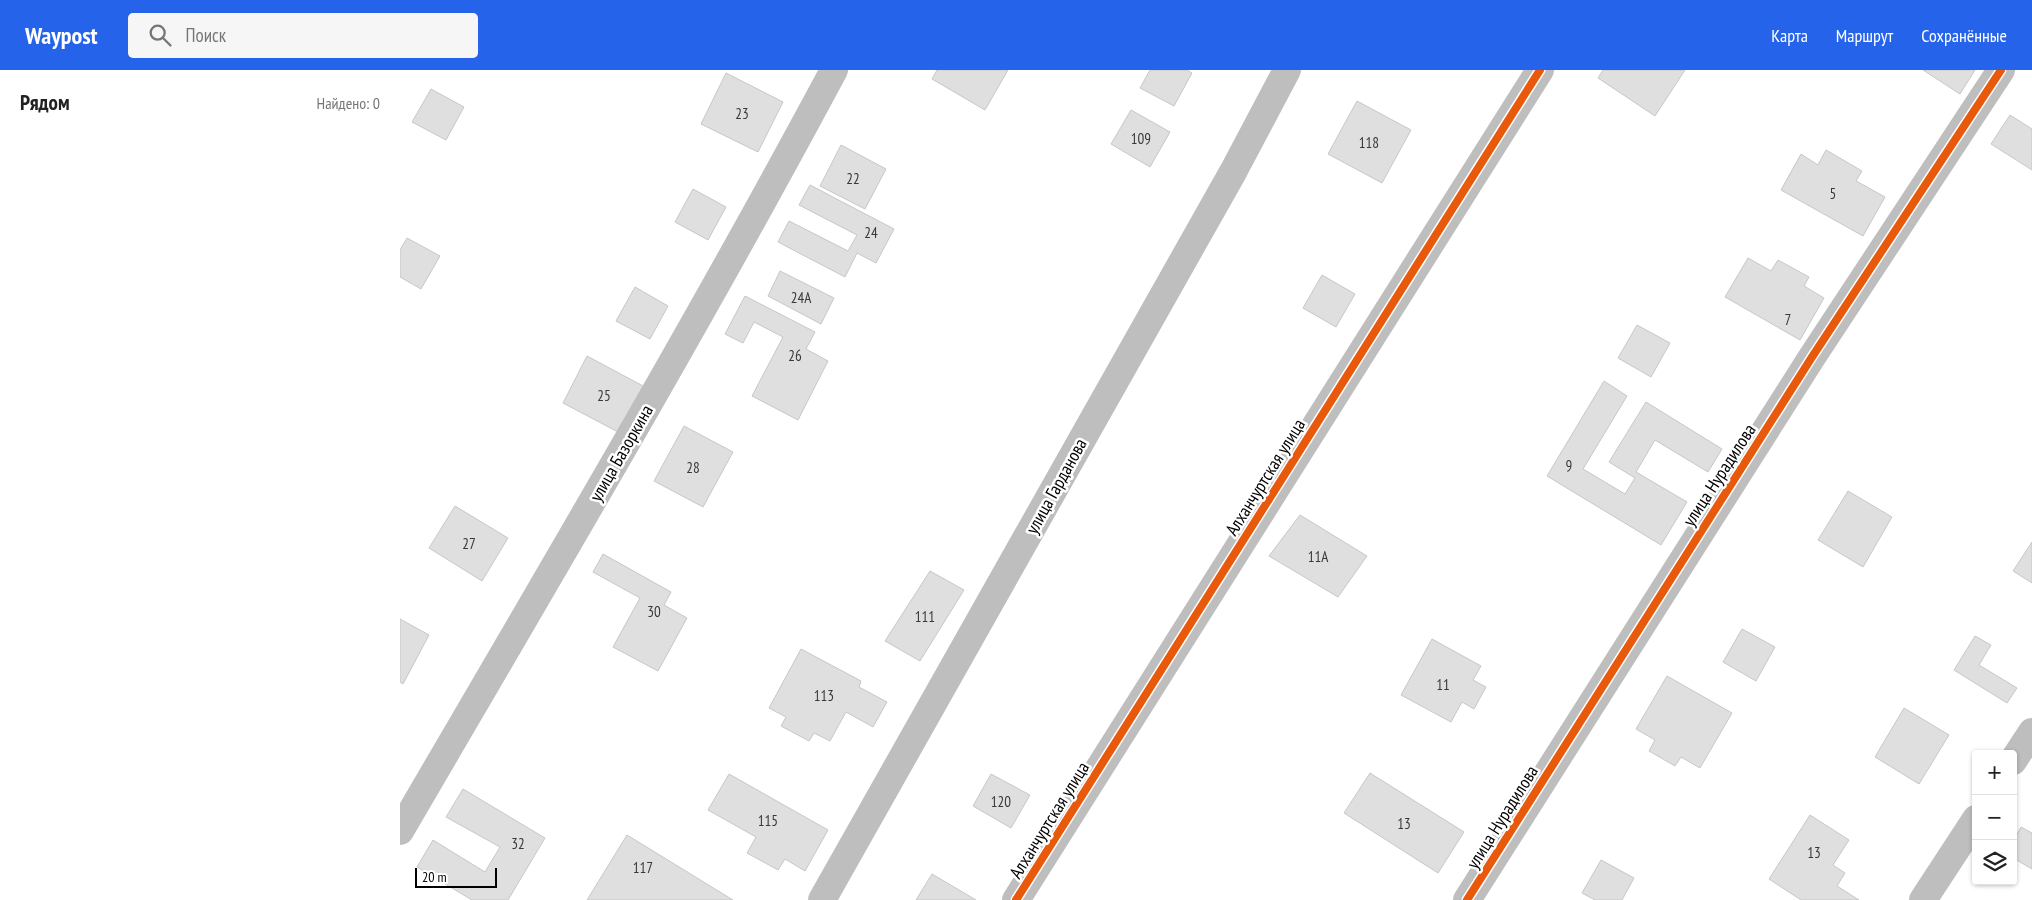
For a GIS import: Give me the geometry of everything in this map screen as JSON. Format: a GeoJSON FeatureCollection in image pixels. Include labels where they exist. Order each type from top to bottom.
{"type":"FeatureCollection","features":[{"type":"Feature","properties":{"kind":"street","name":"улица Базоркина"},"geometry":{"type":"LineString","coordinates":[[400,831],[591,505],[731,260],[834,70]]}},
{"type":"Feature","properties":{"kind":"street","name":"улица Гарданова"},"geometry":{"type":"LineString","coordinates":[[822,900],[1228,181],[1286,70]]}},
{"type":"Feature","properties":{"kind":"street","name":"Алханчуртская улица"},"geometry":{"type":"LineString","coordinates":[[1016,900],[1540,70]]}},
{"type":"Feature","properties":{"kind":"street","name":"улица Нурадилова"},"geometry":{"type":"LineString","coordinates":[[1467,900],[1812,357],[2001,70]]}},
{"type":"Feature","properties":{"kind":"street"},"geometry":{"type":"LineString","coordinates":[[2017,755],[2032,732]]}},
{"type":"Feature","properties":{"kind":"street"},"geometry":{"type":"LineString","coordinates":[[1923,900],[1972,825]]}},
{"type":"Feature","properties":{"kind":"building"},"geometry":{"type":"Polygon","coordinates":[[[937,70],[1008,70],[985,110],[932,79],[937,70]]]}},
{"type":"Feature","properties":{"kind":"building"},"geometry":{"type":"Polygon","coordinates":[[[1150,70],[1187,70],[1192,73],[1174,106],[1140,88],[1150,70]]]}},
{"type":"Feature","properties":{"kind":"building"},"geometry":{"type":"Polygon","coordinates":[[[1603,70],[1685,70],[1655,116],[1598,78],[1603,70]]]}},
{"type":"Feature","properties":{"kind":"building"},"geometry":{"type":"Polygon","coordinates":[[[1923,70],[1975,70],[1960,94],[1923,70]]]}},
{"type":"Feature","properties":{"kind":"building"},"geometry":{"type":"Polygon","coordinates":[[[726,73],[783,102],[758,152],[701,124],[726,73]]]}},
{"type":"Feature","properties":{"kind":"building"},"geometry":{"type":"Polygon","coordinates":[[[431,89],[464,107],[446,140],[412,122],[431,89]]]}},
{"type":"Feature","properties":{"kind":"building"},"geometry":{"type":"Polygon","coordinates":[[[1357,101],[1411,130],[1382,183],[1328,154],[1357,101]]]}},
{"type":"Feature","properties":{"kind":"building"},"geometry":{"type":"Polygon","coordinates":[[[1131,110],[1170,132],[1150,167],[1111,144],[1131,110]]]}},
{"type":"Feature","properties":{"kind":"building"},"geometry":{"type":"Polygon","coordinates":[[[2010,115],[2032,129],[2032,170],[1991,144],[2010,115]]]}},
{"type":"Feature","properties":{"kind":"building"},"geometry":{"type":"Polygon","coordinates":[[[841,145],[886,169],[865,209],[820,186],[841,145]]]}},
{"type":"Feature","properties":{"kind":"building"},"geometry":{"type":"Polygon","coordinates":[[[1826,150],[1862,171],[1856,181],[1885,197],[1863,236],[1781,190],[1801,154],[1818,165],[1826,150]]]}},
{"type":"Feature","properties":{"kind":"building"},"geometry":{"type":"Polygon","coordinates":[[[810,185],[894,229],[876,263],[857,253],[845,277],[778,242],[789,221],[848,251],[857,235],[799,205],[810,185]]]}},
{"type":"Feature","properties":{"kind":"building"},"geometry":{"type":"Polygon","coordinates":[[[693,189],[726,207],[708,240],[675,222],[693,189]]]}},
{"type":"Feature","properties":{"kind":"building"},"geometry":{"type":"Polygon","coordinates":[[[407,238],[440,256],[421,289],[400,277],[400,250],[407,238]]]}},
{"type":"Feature","properties":{"kind":"building"},"geometry":{"type":"Polygon","coordinates":[[[1748,258],[1771,271],[1778,260],[1809,277],[1804,286],[1824,298],[1800,340],[1725,297],[1748,258]]]}},
{"type":"Feature","properties":{"kind":"building"},"geometry":{"type":"Polygon","coordinates":[[[780,271],[834,298],[821,324],[768,296],[780,271]]]}},
{"type":"Feature","properties":{"kind":"building"},"geometry":{"type":"Polygon","coordinates":[[[1322,275],[1355,294],[1336,327],[1303,308],[1322,275]]]}},
{"type":"Feature","properties":{"kind":"building"},"geometry":{"type":"Polygon","coordinates":[[[635,287],[668,306],[650,339],[616,321],[635,287]]]}},
{"type":"Feature","properties":{"kind":"building"},"geometry":{"type":"Polygon","coordinates":[[[745,296],[815,332],[806,349],[828,361],[798,420],[752,396],[783,337],[754,322],[743,343],[725,334],[745,296]]]}},
{"type":"Feature","properties":{"kind":"building"},"geometry":{"type":"Polygon","coordinates":[[[1637,325],[1670,343],[1651,377],[1618,358],[1637,325]]]}},
{"type":"Feature","properties":{"kind":"building"},"geometry":{"type":"Polygon","coordinates":[[[587,356],[645,387],[620,433],[563,403],[587,356]]]}},
{"type":"Feature","properties":{"kind":"building"},"geometry":{"type":"Polygon","coordinates":[[[1604,381],[1627,396],[1583,469],[1625,494],[1635,478],[1609,462],[1646,402],[1722,449],[1708,472],[1655,440],[1636,472],[1687,502],[1661,545],[1547,476],[1604,381]]]}},
{"type":"Feature","properties":{"kind":"building"},"geometry":{"type":"Polygon","coordinates":[[[684,426],[733,452],[703,507],[654,481],[684,426]]]}},
{"type":"Feature","properties":{"kind":"building"},"geometry":{"type":"Polygon","coordinates":[[[1848,491],[1892,517],[1863,567],[1818,540],[1848,491]]]}},
{"type":"Feature","properties":{"kind":"building"},"geometry":{"type":"Polygon","coordinates":[[[455,506],[508,538],[482,581],[429,548],[455,506]]]}},
{"type":"Feature","properties":{"kind":"building"},"geometry":{"type":"Polygon","coordinates":[[[1300,515],[1367,556],[1338,597],[1269,556],[1300,515]]]}},
{"type":"Feature","properties":{"kind":"building"},"geometry":{"type":"Polygon","coordinates":[[[2032,542],[2032,583],[2013,571],[2032,542]]]}},
{"type":"Feature","properties":{"kind":"building"},"geometry":{"type":"Polygon","coordinates":[[[603,554],[671,592],[664,605],[687,618],[658,671],[613,647],[640,598],[593,572],[603,554]]]}},
{"type":"Feature","properties":{"kind":"building"},"geometry":{"type":"Polygon","coordinates":[[[930,571],[964,590],[920,661],[885,641],[930,571]]]}},
{"type":"Feature","properties":{"kind":"building"},"geometry":{"type":"Polygon","coordinates":[[[400,619],[429,635],[403,684],[400,682],[400,619]]]}},
{"type":"Feature","properties":{"kind":"building"},"geometry":{"type":"Polygon","coordinates":[[[1742,629],[1775,647],[1756,681],[1723,662],[1742,629]]]}},
{"type":"Feature","properties":{"kind":"building"},"geometry":{"type":"Polygon","coordinates":[[[1975,636],[1991,645],[1979,665],[2017,688],[2007,703],[1954,670],[1975,636]]]}},
{"type":"Feature","properties":{"kind":"building"},"geometry":{"type":"Polygon","coordinates":[[[1432,639],[1481,666],[1473,680],[1486,687],[1474,709],[1462,702],[1451,722],[1401,695],[1432,639]]]}},
{"type":"Feature","properties":{"kind":"building"},"geometry":{"type":"Polygon","coordinates":[[[801,649],[861,681],[859,687],[887,702],[873,727],[846,712],[830,741],[814,733],[809,741],[781,726],[786,717],[769,708],[801,649]]]}},
{"type":"Feature","properties":{"kind":"building"},"geometry":{"type":"Polygon","coordinates":[[[1667,676],[1732,713],[1700,768],[1681,757],[1675,766],[1649,751],[1655,740],[1636,729],[1667,676]]]}},
{"type":"Feature","properties":{"kind":"building"},"geometry":{"type":"Polygon","coordinates":[[[1904,708],[1949,735],[1919,784],[1875,757],[1904,708]]]}},
{"type":"Feature","properties":{"kind":"building"},"geometry":{"type":"Polygon","coordinates":[[[1370,773],[1464,832],[1438,873],[1344,813],[1370,773]]]}},
{"type":"Feature","properties":{"kind":"building"},"geometry":{"type":"Polygon","coordinates":[[[729,774],[828,830],[805,871],[785,859],[778,870],[747,853],[756,837],[708,810],[729,774]]]}},
{"type":"Feature","properties":{"kind":"building"},"geometry":{"type":"Polygon","coordinates":[[[991,774],[1030,795],[1011,828],[973,806],[991,774]]]}},
{"type":"Feature","properties":{"kind":"building"},"geometry":{"type":"Polygon","coordinates":[[[463,789],[545,838],[508,900],[472,900],[417,867],[433,840],[485,872],[500,847],[446,817],[463,789]]]}},
{"type":"Feature","properties":{"kind":"building"},"geometry":{"type":"Polygon","coordinates":[[[1810,815],[1849,840],[1833,865],[1845,873],[1837,886],[1859,900],[1801,900],[1769,879],[1810,815]]]}},
{"type":"Feature","properties":{"kind":"building"},"geometry":{"type":"Polygon","coordinates":[[[2021,827],[2032,833],[2032,869],[2017,860],[2017,834],[2021,827]]]}},
{"type":"Feature","properties":{"kind":"building"},"geometry":{"type":"Polygon","coordinates":[[[627,835],[733,900],[587,900],[627,835]]]}},
{"type":"Feature","properties":{"kind":"building"},"geometry":{"type":"Polygon","coordinates":[[[1601,860],[1634,878],[1622,900],[1595,900],[1582,893],[1601,860]]]}},
{"type":"Feature","properties":{"kind":"building"},"geometry":{"type":"Polygon","coordinates":[[[932,874],[976,900],[916,900],[932,874]]]}},
{"type":"Feature","properties":{"kind":"cycle path"},"geometry":{"type":"LineString","coordinates":[[1016,900],[1540,70]]}},
{"type":"Feature","properties":{"kind":"cycle path"},"geometry":{"type":"LineString","coordinates":[[1467,900],[1812,357],[2001,70]]}}]}
